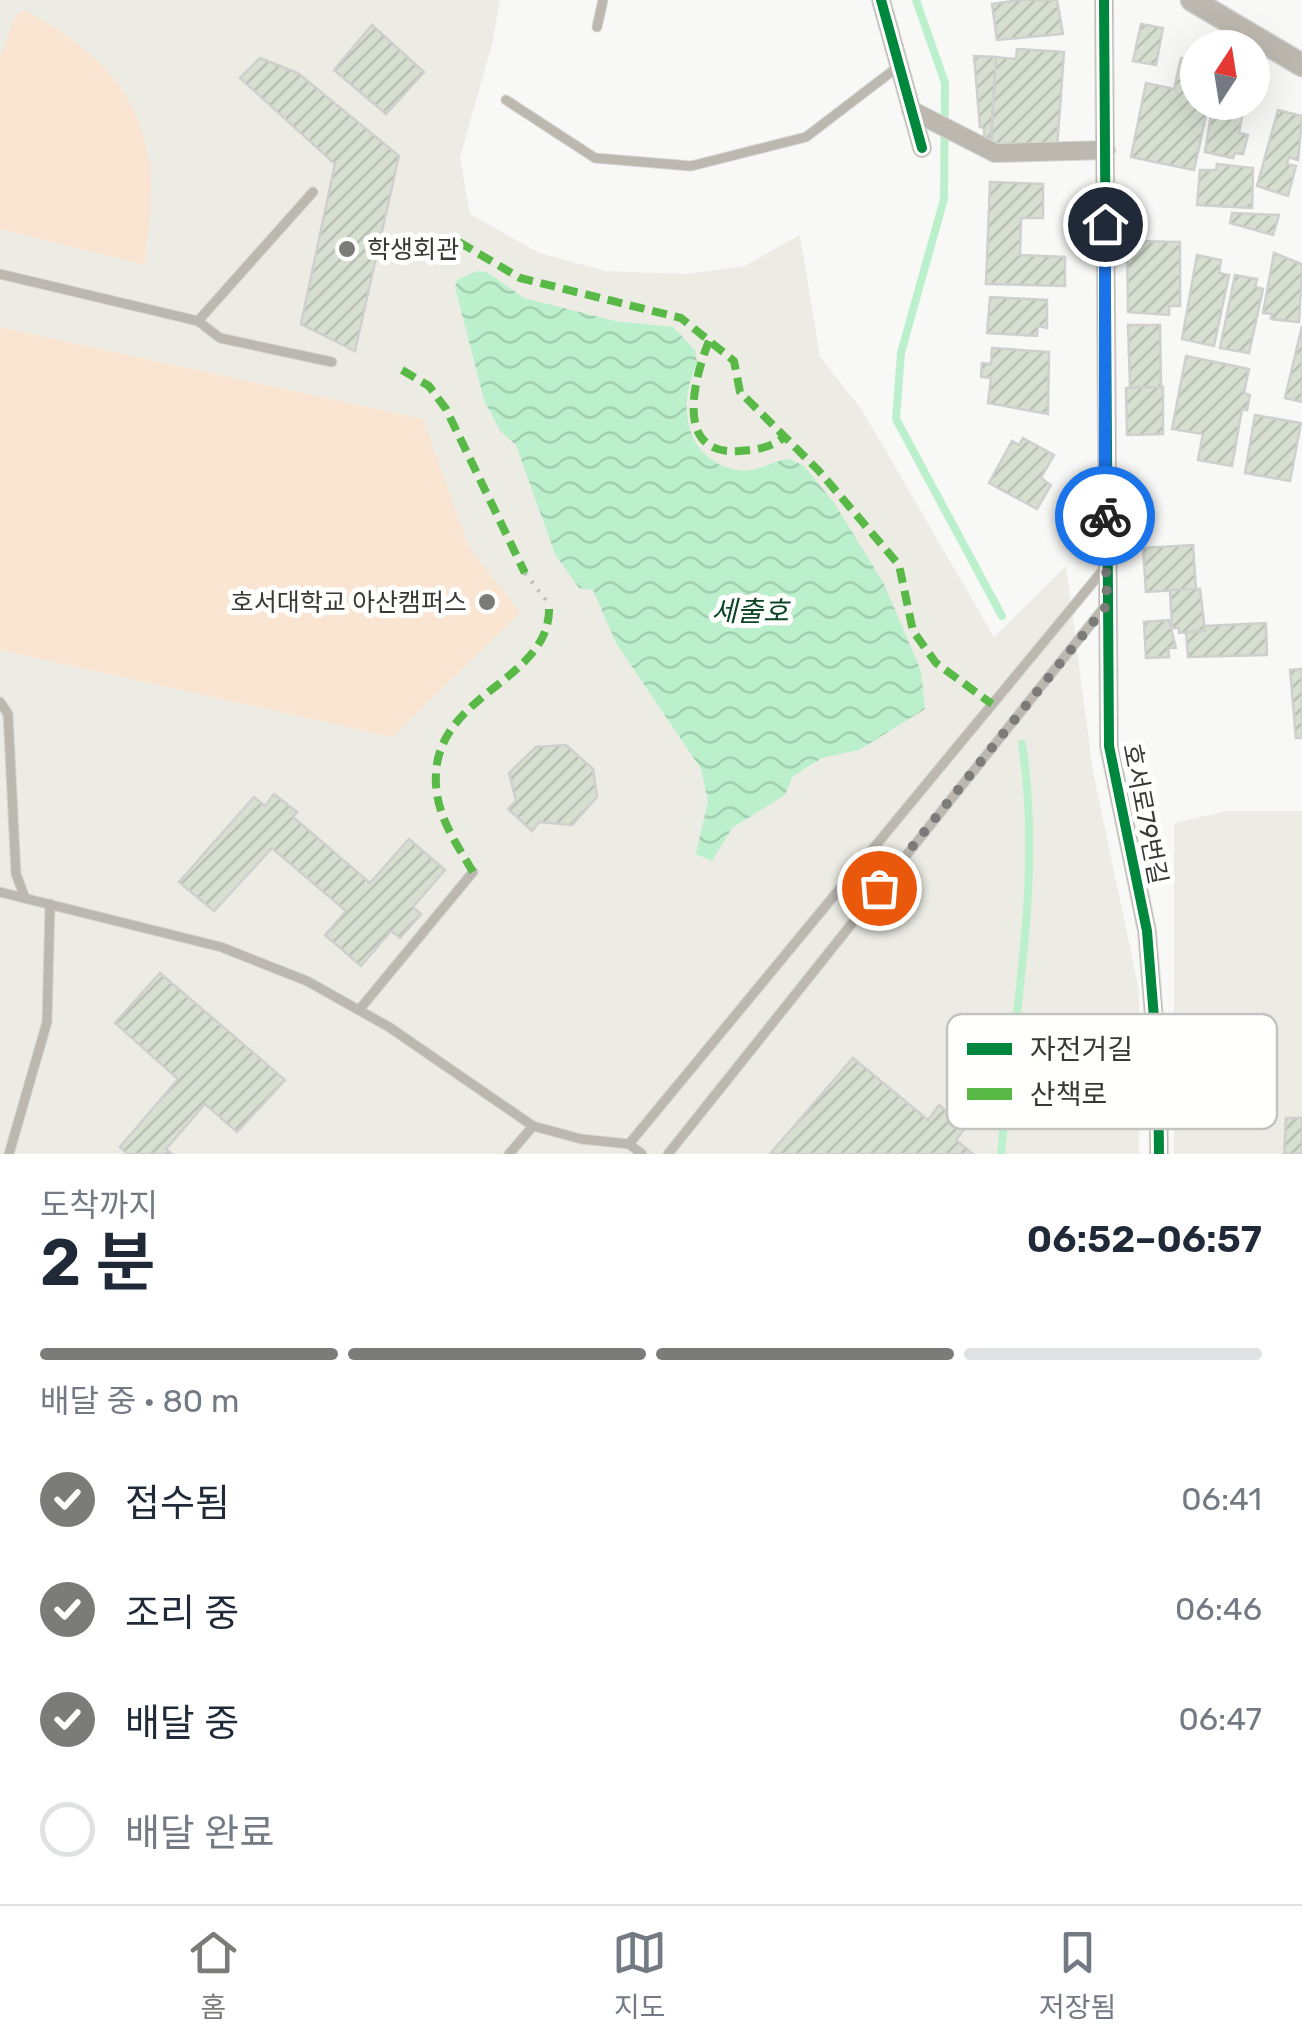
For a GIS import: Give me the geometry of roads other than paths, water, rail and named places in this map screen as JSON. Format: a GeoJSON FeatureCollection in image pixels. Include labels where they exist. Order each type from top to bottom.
{"type":"FeatureCollection","features":[{"type":"Feature","properties":{"kind":"street"},"geometry":{"type":"LineString","coordinates":[[881,0],[917,113],[922,148]]}},
{"type":"Feature","properties":{"kind":"street","name":"호서로79번길"},"geometry":{"type":"LineString","coordinates":[[1104,0],[1109,746],[1148,931],[1154,1014]]}},
{"type":"Feature","properties":{"kind":"street"},"geometry":{"type":"LineString","coordinates":[[1192,0],[1302,65]]}},
{"type":"Feature","properties":{"kind":"street"},"geometry":{"type":"LineString","coordinates":[[917,113],[996,153],[1106,150]]}},
{"type":"Feature","properties":{"kind":"street","name":"호서로79번길"},"geometry":{"type":"LineString","coordinates":[[1159,1129],[1159,1154]]}},
{"type":"Feature","properties":{"kind":"lane"},"geometry":{"type":"LineString","coordinates":[[597,27],[603,0]]}},
{"type":"Feature","properties":{"kind":"lane"},"geometry":{"type":"LineString","coordinates":[[506,100],[595,158],[691,166],[806,137],[899,66]]}},
{"type":"Feature","properties":{"kind":"lane"},"geometry":{"type":"LineString","coordinates":[[198,321],[313,192]]}},
{"type":"Feature","properties":{"kind":"lane"},"geometry":{"type":"LineString","coordinates":[[0,274],[198,321],[220,338],[332,362]]}},
{"type":"Feature","properties":{"kind":"lane"},"geometry":{"type":"LineString","coordinates":[[629,1144],[1106,567]]}},
{"type":"Feature","properties":{"kind":"lane"},"geometry":{"type":"LineString","coordinates":[[668,1154],[1107,605]]}},
{"type":"Feature","properties":{"kind":"lane"},"geometry":{"type":"LineString","coordinates":[[0,702],[8,714],[16,874],[25,898]]}},
{"type":"Feature","properties":{"kind":"lane"},"geometry":{"type":"LineString","coordinates":[[359,1010],[473,872]]}},
{"type":"Feature","properties":{"kind":"lane"},"geometry":{"type":"LineString","coordinates":[[0,892],[221,946],[307,980],[462,1074],[532,1126],[581,1140],[629,1144],[642,1154]]}},
{"type":"Feature","properties":{"kind":"lane"},"geometry":{"type":"LineString","coordinates":[[9,1154],[47,1022],[50,904]]}},
{"type":"Feature","properties":{"kind":"lane"},"geometry":{"type":"LineString","coordinates":[[508,1154],[532,1126]]}},
{"type":"Feature","properties":{"kind":"water","name":"세출호"},"geometry":{"type":"Polygon","coordinates":[[[477,271],[487,272],[524,298],[615,321],[673,327],[695,350],[697,364],[687,396],[687,412],[696,443],[719,464],[737,470],[789,459],[804,466],[835,504],[884,584],[921,671],[925,709],[859,750],[822,758],[792,777],[785,795],[732,828],[712,861],[696,854],[708,801],[701,769],[616,643],[593,590],[579,588],[555,554],[516,445],[500,431],[484,400],[455,287],[457,280],[477,271]]]}},
{"type":"Feature","properties":{"kind":"waterway"},"geometry":{"type":"LineString","coordinates":[[916,0],[945,83],[944,199],[901,353],[896,419],[1002,616]]}},
{"type":"Feature","properties":{"kind":"waterway"},"geometry":{"type":"LineString","coordinates":[[1017,1014],[1029,846],[1022,744]]}},
{"type":"Feature","properties":{"kind":"waterway"},"geometry":{"type":"LineString","coordinates":[[1001,1154],[1004,1129]]}},
{"type":"Feature","properties":{"kind":"place","name":"학생회관"},"geometry":{"type":"Point","coordinates":[347,249]}},
{"type":"Feature","properties":{"kind":"place","name":"호서대학교 아산캠퍼스"},"geometry":{"type":"Point","coordinates":[487,602]}}]}
